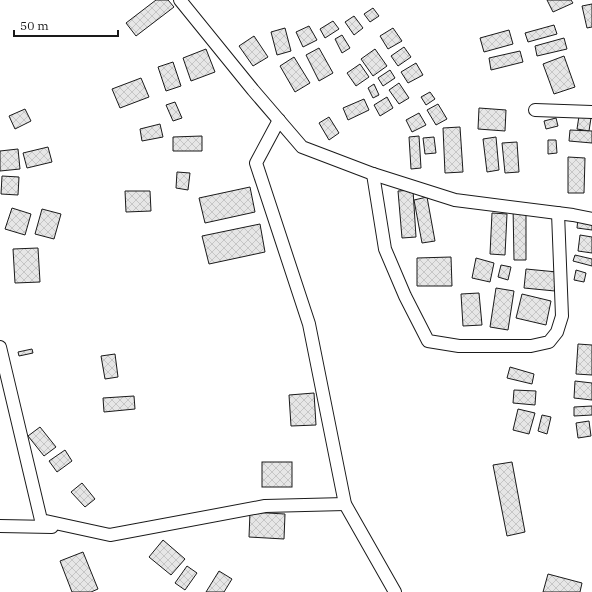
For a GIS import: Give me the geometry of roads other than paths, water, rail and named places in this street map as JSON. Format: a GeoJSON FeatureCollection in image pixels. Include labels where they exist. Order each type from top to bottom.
{"type":"FeatureCollection","features":[{"type":"Feature","properties":{"kind":"street"},"geometry":{"type":"LineString","coordinates":[[180,0],[302,147],[373,174],[455,200],[558,213],[592,219]]}},
{"type":"Feature","properties":{"kind":"street"},"geometry":{"type":"LineString","coordinates":[[534,110],[592,112]]}},
{"type":"Feature","properties":{"kind":"street"},"geometry":{"type":"LineString","coordinates":[[279,120],[256,163],[309,324],[344,504],[395,592]]}},
{"type":"Feature","properties":{"kind":"street"},"geometry":{"type":"LineString","coordinates":[[373,174],[385,249],[405,296],[428,341],[459,346],[530,346],[549,342],[557,332],[562,316],[558,213]]}},
{"type":"Feature","properties":{"kind":"street"},"geometry":{"type":"LineString","coordinates":[[0,347],[41,520],[110,536],[265,506],[344,504]]}},
{"type":"Feature","properties":{"kind":"street"},"geometry":{"type":"LineString","coordinates":[[0,526],[77,528]]}}]}
